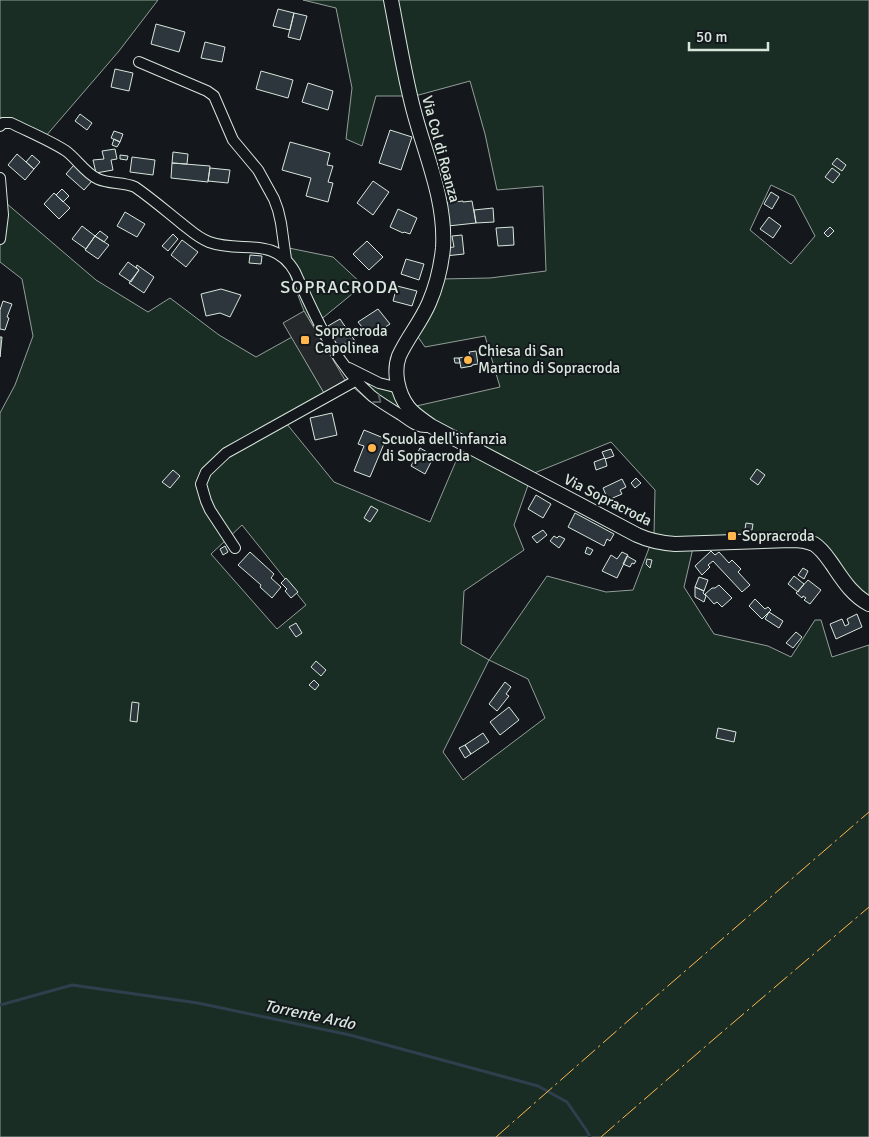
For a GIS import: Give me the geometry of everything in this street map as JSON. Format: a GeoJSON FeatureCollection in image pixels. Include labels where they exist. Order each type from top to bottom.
{"type":"FeatureCollection","features":[{"type":"Feature","properties":{"kind":"street","name":"Via Col di Roanza"},"geometry":{"type":"LineString","coordinates":[[391,0],[413,108],[438,192],[443,228],[443,249],[440,266],[429,304],[399,357],[396,366],[399,388]]}},
{"type":"Feature","properties":{"kind":"street"},"geometry":{"type":"LineString","coordinates":[[139,62],[207,91],[214,96],[231,137],[258,170],[274,199],[281,223],[286,259]]}},
{"type":"Feature","properties":{"kind":"street"},"geometry":{"type":"LineString","coordinates":[[0,125],[11,123],[57,146],[100,180],[129,184],[135,187],[203,240],[223,246],[268,249],[286,259],[295,272],[325,335],[344,365],[364,389],[377,400],[421,428],[431,426]]}},
{"type":"Feature","properties":{"kind":"street"},"geometry":{"type":"LineString","coordinates":[[0,178],[4,215],[0,238]]}},
{"type":"Feature","properties":{"kind":"street"},"geometry":{"type":"LineString","coordinates":[[344,365],[378,382],[399,388]]}},
{"type":"Feature","properties":{"kind":"street"},"geometry":{"type":"LineString","coordinates":[[235,548],[206,501],[201,484],[206,472],[226,452],[357,380]]}},
{"type":"Feature","properties":{"kind":"street","name":"Via Sopracroda"},"geometry":{"type":"LineString","coordinates":[[399,388],[407,406],[412,412],[431,426],[647,540],[675,544],[791,540],[808,542],[822,550],[849,589],[861,600],[869,604]]}},
{"type":"Feature","properties":{"kind":"green space"},"geometry":{"type":"Polygon","coordinates":[[[0,0],[158,0],[119,51],[45,137],[0,117],[0,0]]]}},
{"type":"Feature","properties":{"kind":"green space"},"geometry":{"type":"Polygon","coordinates":[[[303,0],[869,0],[869,604],[818,553],[788,543],[693,548],[684,587],[714,634],[768,646],[791,657],[815,620],[821,620],[832,657],[869,645],[869,1137],[0,1137],[0,413],[15,385],[33,336],[22,279],[0,262],[0,241],[6,203],[96,280],[148,312],[170,298],[219,335],[256,357],[292,337],[324,393],[282,418],[334,482],[430,522],[462,447],[369,401],[345,380],[404,392],[412,407],[500,387],[485,336],[425,347],[416,334],[441,279],[490,278],[546,271],[543,186],[497,190],[485,134],[470,81],[415,96],[376,96],[362,146],[346,139],[352,88],[336,8],[303,0]],[[771,185],[750,230],[791,264],[815,236],[794,196],[771,185]],[[611,442],[532,474],[514,525],[524,550],[464,591],[461,644],[489,660],[547,576],[606,592],[633,590],[654,535],[655,490],[611,442]],[[242,525],[211,554],[277,629],[306,605],[242,525]],[[489,660],[443,752],[463,780],[545,718],[528,679],[489,660]]]}},
{"type":"Feature","properties":{"kind":"green space"},"geometry":{"type":"Polygon","coordinates":[[[279,246],[333,257],[363,285],[313,326],[304,311],[279,246]]]}},
{"type":"Feature","properties":{"kind":"shaded area"},"geometry":{"type":"Polygon","coordinates":[[[304,311],[345,380],[324,393],[283,323],[304,311]]]}},
{"type":"Feature","properties":{"kind":"building"},"geometry":{"type":"Polygon","coordinates":[[[278,9],[294,13],[290,30],[273,26],[278,9]]]}},
{"type":"Feature","properties":{"kind":"building"},"geometry":{"type":"Polygon","coordinates":[[[294,13],[307,16],[300,40],[288,37],[294,13]]]}},
{"type":"Feature","properties":{"kind":"building"},"geometry":{"type":"Polygon","coordinates":[[[156,24],[185,32],[179,52],[151,44],[156,24]]]}},
{"type":"Feature","properties":{"kind":"building"},"geometry":{"type":"Polygon","coordinates":[[[205,42],[225,47],[222,62],[201,58],[205,42]]]}},
{"type":"Feature","properties":{"kind":"building"},"geometry":{"type":"Polygon","coordinates":[[[115,69],[133,73],[129,91],[111,87],[115,69]]]}},
{"type":"Feature","properties":{"kind":"building"},"geometry":{"type":"Polygon","coordinates":[[[261,71],[293,80],[288,98],[256,89],[261,71]]]}},
{"type":"Feature","properties":{"kind":"building"},"geometry":{"type":"Polygon","coordinates":[[[308,83],[333,91],[328,110],[302,102],[308,83]]]}},
{"type":"Feature","properties":{"kind":"building"},"geometry":{"type":"Polygon","coordinates":[[[80,114],[92,123],[87,130],[75,121],[80,114]]]}},
{"type":"Feature","properties":{"kind":"building"},"geometry":{"type":"Polygon","coordinates":[[[390,130],[412,137],[401,170],[379,163],[390,130]]]}},
{"type":"Feature","properties":{"kind":"building"},"geometry":{"type":"Polygon","coordinates":[[[114,131],[123,134],[120,142],[111,138],[114,131]]]}},
{"type":"Feature","properties":{"kind":"building"},"geometry":{"type":"Polygon","coordinates":[[[114,139],[120,142],[117,147],[112,145],[114,139]]]}},
{"type":"Feature","properties":{"kind":"building"},"geometry":{"type":"Polygon","coordinates":[[[290,142],[330,153],[327,165],[333,166],[328,182],[333,183],[328,202],[306,196],[311,178],[282,170],[290,142]]]}},
{"type":"Feature","properties":{"kind":"building"},"geometry":{"type":"Polygon","coordinates":[[[115,149],[117,159],[111,160],[113,170],[96,173],[93,160],[104,159],[102,151],[115,149]]]}},
{"type":"Feature","properties":{"kind":"building"},"geometry":{"type":"Polygon","coordinates":[[[173,152],[188,154],[187,164],[172,163],[173,152]]]}},
{"type":"Feature","properties":{"kind":"building"},"geometry":{"type":"Polygon","coordinates":[[[17,154],[34,169],[25,180],[8,165],[17,154]]]}},
{"type":"Feature","properties":{"kind":"building"},"geometry":{"type":"Polygon","coordinates":[[[32,155],[40,162],[34,169],[26,162],[32,155]]]}},
{"type":"Feature","properties":{"kind":"building"},"geometry":{"type":"Polygon","coordinates":[[[120,155],[128,156],[127,160],[120,159],[120,155]]]}},
{"type":"Feature","properties":{"kind":"building"},"geometry":{"type":"Polygon","coordinates":[[[132,157],[155,160],[153,175],[130,172],[132,157]]]}},
{"type":"Feature","properties":{"kind":"building"},"geometry":{"type":"Polygon","coordinates":[[[837,158],[846,165],[842,171],[832,164],[837,158]]]}},
{"type":"Feature","properties":{"kind":"building"},"geometry":{"type":"Polygon","coordinates":[[[172,163],[210,166],[208,182],[171,178],[172,163]]]}},
{"type":"Feature","properties":{"kind":"building"},"geometry":{"type":"Polygon","coordinates":[[[74,165],[92,181],[84,190],[66,174],[74,165]]]}},
{"type":"Feature","properties":{"kind":"building"},"geometry":{"type":"Polygon","coordinates":[[[210,168],[230,170],[228,183],[208,181],[210,168]]]}},
{"type":"Feature","properties":{"kind":"building"},"geometry":{"type":"Polygon","coordinates":[[[832,168],[840,174],[833,183],[825,177],[832,168]]]}},
{"type":"Feature","properties":{"kind":"building"},"geometry":{"type":"Polygon","coordinates":[[[373,181],[389,192],[373,215],[357,203],[373,181]]]}},
{"type":"Feature","properties":{"kind":"building"},"geometry":{"type":"Polygon","coordinates":[[[62,189],[69,196],[63,202],[56,195],[62,189]]]}},
{"type":"Feature","properties":{"kind":"building"},"geometry":{"type":"Polygon","coordinates":[[[771,192],[779,197],[772,209],[764,204],[771,192]]]}},
{"type":"Feature","properties":{"kind":"building"},"geometry":{"type":"Polygon","coordinates":[[[54,193],[70,208],[59,219],[44,204],[54,193]]]}},
{"type":"Feature","properties":{"kind":"building"},"geometry":{"type":"Polygon","coordinates":[[[472,201],[476,223],[448,226],[445,203],[472,201]]]}},
{"type":"Feature","properties":{"kind":"building"},"geometry":{"type":"Polygon","coordinates":[[[493,208],[494,222],[476,223],[474,210],[493,208]]]}},
{"type":"Feature","properties":{"kind":"building"},"geometry":{"type":"Polygon","coordinates":[[[398,209],[417,218],[410,234],[390,227],[398,209]]]}},
{"type":"Feature","properties":{"kind":"building"},"geometry":{"type":"Polygon","coordinates":[[[125,212],[145,224],[137,237],[117,226],[125,212]]]}},
{"type":"Feature","properties":{"kind":"building"},"geometry":{"type":"Polygon","coordinates":[[[769,217],[781,226],[773,238],[760,229],[769,217]]]}},
{"type":"Feature","properties":{"kind":"building"},"geometry":{"type":"Polygon","coordinates":[[[82,226],[95,236],[86,249],[72,239],[82,226]]]}},
{"type":"Feature","properties":{"kind":"building"},"geometry":{"type":"Polygon","coordinates":[[[513,227],[514,245],[498,246],[496,228],[513,227]]]}},
{"type":"Feature","properties":{"kind":"building"},"geometry":{"type":"Polygon","coordinates":[[[830,227],[834,231],[828,237],[824,233],[830,227]]]}},
{"type":"Feature","properties":{"kind":"building"},"geometry":{"type":"Polygon","coordinates":[[[100,231],[108,237],[104,242],[95,236],[100,231]]]}},
{"type":"Feature","properties":{"kind":"building"},"geometry":{"type":"Polygon","coordinates":[[[173,234],[178,239],[168,251],[162,246],[173,234]]]}},
{"type":"Feature","properties":{"kind":"building"},"geometry":{"type":"Polygon","coordinates":[[[462,235],[464,254],[445,256],[444,248],[454,247],[452,236],[462,235]]]}},
{"type":"Feature","properties":{"kind":"building"},"geometry":{"type":"Polygon","coordinates":[[[95,236],[109,245],[98,259],[85,250],[95,236]]]}},
{"type":"Feature","properties":{"kind":"building"},"geometry":{"type":"Polygon","coordinates":[[[182,240],[198,252],[186,267],[171,255],[182,240]]]}},
{"type":"Feature","properties":{"kind":"building"},"geometry":{"type":"Polygon","coordinates":[[[367,241],[383,257],[369,270],[353,254],[367,241]]]}},
{"type":"Feature","properties":{"kind":"building"},"geometry":{"type":"Polygon","coordinates":[[[250,255],[262,256],[261,264],[249,263],[250,255]]]}},
{"type":"Feature","properties":{"kind":"building"},"geometry":{"type":"Polygon","coordinates":[[[406,259],[424,264],[419,280],[401,274],[406,259]]]}},
{"type":"Feature","properties":{"kind":"building"},"geometry":{"type":"Polygon","coordinates":[[[128,262],[139,270],[131,282],[119,274],[128,262]]]}},
{"type":"Feature","properties":{"kind":"building"},"geometry":{"type":"Polygon","coordinates":[[[137,265],[154,277],[144,293],[129,283],[139,270],[136,267],[137,265]]]}},
{"type":"Feature","properties":{"kind":"building"},"geometry":{"type":"Polygon","coordinates":[[[397,286],[417,291],[412,306],[393,301],[397,286]]]}},
{"type":"Feature","properties":{"kind":"building"},"geometry":{"type":"Polygon","coordinates":[[[221,289],[241,295],[230,317],[220,313],[206,316],[201,294],[221,289]]]}},
{"type":"Feature","properties":{"kind":"building"},"geometry":{"type":"Polygon","coordinates":[[[3,301],[12,304],[5,330],[0,329],[0,310],[3,301]]]}},
{"type":"Feature","properties":{"kind":"building"},"geometry":{"type":"Polygon","coordinates":[[[378,309],[390,324],[370,337],[358,322],[378,309]]]}},
{"type":"Feature","properties":{"kind":"building"},"geometry":{"type":"Polygon","coordinates":[[[340,319],[355,341],[347,346],[345,343],[337,349],[329,337],[333,335],[328,326],[340,319]]]}},
{"type":"Feature","properties":{"kind":"building"},"geometry":{"type":"Polygon","coordinates":[[[0,337],[2,337],[0,357],[0,337]]]}},
{"type":"Feature","properties":{"kind":"building","name":"Chiesa di San Martino di Sopracroda"},"geometry":{"type":"Polygon","coordinates":[[[476,351],[478,364],[461,368],[459,358],[470,356],[469,352],[476,351]]]}},
{"type":"Feature","properties":{"kind":"building"},"geometry":{"type":"Polygon","coordinates":[[[454,358],[459,358],[460,363],[455,363],[454,358]]]}},
{"type":"Feature","properties":{"kind":"building"},"geometry":{"type":"Polygon","coordinates":[[[332,413],[337,435],[315,440],[310,418],[332,413]]]}},
{"type":"Feature","properties":{"kind":"building"},"geometry":{"type":"Polygon","coordinates":[[[364,430],[386,439],[370,477],[354,471],[364,446],[358,444],[364,430]]]}},
{"type":"Feature","properties":{"kind":"building"},"geometry":{"type":"Polygon","coordinates":[[[420,448],[434,456],[425,474],[411,466],[420,448]]]}},
{"type":"Feature","properties":{"kind":"building"},"geometry":{"type":"Polygon","coordinates":[[[611,449],[614,456],[605,459],[602,452],[611,449]]]}},
{"type":"Feature","properties":{"kind":"building"},"geometry":{"type":"Polygon","coordinates":[[[605,458],[607,466],[596,470],[594,462],[605,458]]]}},
{"type":"Feature","properties":{"kind":"building"},"geometry":{"type":"Polygon","coordinates":[[[757,469],[765,475],[758,485],[750,479],[757,469]]]}},
{"type":"Feature","properties":{"kind":"building"},"geometry":{"type":"Polygon","coordinates":[[[173,470],[180,476],[170,488],[162,482],[173,470]]]}},
{"type":"Feature","properties":{"kind":"building"},"geometry":{"type":"Polygon","coordinates":[[[636,478],[641,483],[635,488],[631,483],[636,478]]]}},
{"type":"Feature","properties":{"kind":"building"},"geometry":{"type":"Polygon","coordinates":[[[622,479],[626,487],[620,490],[622,494],[608,500],[603,488],[622,479]]]}},
{"type":"Feature","properties":{"kind":"building"},"geometry":{"type":"Polygon","coordinates":[[[536,495],[551,504],[543,518],[528,509],[536,495]]]}},
{"type":"Feature","properties":{"kind":"building"},"geometry":{"type":"Polygon","coordinates":[[[371,506],[378,510],[370,522],[364,518],[371,506]]]}},
{"type":"Feature","properties":{"kind":"building"},"geometry":{"type":"Polygon","coordinates":[[[575,513],[614,534],[610,541],[607,539],[604,546],[568,527],[575,513]]]}},
{"type":"Feature","properties":{"kind":"building"},"geometry":{"type":"Polygon","coordinates":[[[746,523],[753,524],[752,530],[745,529],[746,523]]]}},
{"type":"Feature","properties":{"kind":"building"},"geometry":{"type":"Polygon","coordinates":[[[543,530],[547,535],[537,543],[532,537],[543,530]]]}},
{"type":"Feature","properties":{"kind":"building"},"geometry":{"type":"Polygon","coordinates":[[[554,536],[565,539],[559,548],[550,541],[554,536]]]}},
{"type":"Feature","properties":{"kind":"building"},"geometry":{"type":"Polygon","coordinates":[[[225,546],[228,552],[223,555],[220,549],[225,546]]]}},
{"type":"Feature","properties":{"kind":"building"},"geometry":{"type":"Polygon","coordinates":[[[587,547],[593,550],[590,555],[585,553],[587,547]]]}},
{"type":"Feature","properties":{"kind":"building"},"geometry":{"type":"Polygon","coordinates":[[[711,551],[715,555],[719,552],[729,563],[732,560],[741,569],[738,572],[750,585],[742,592],[713,561],[702,575],[695,566],[711,551]]]}},
{"type":"Feature","properties":{"kind":"building"},"geometry":{"type":"Polygon","coordinates":[[[250,552],[274,574],[271,578],[281,587],[272,598],[260,587],[261,585],[238,565],[250,552]]]}},
{"type":"Feature","properties":{"kind":"building"},"geometry":{"type":"Polygon","coordinates":[[[622,552],[628,555],[617,578],[602,571],[611,555],[617,559],[622,552]]]}},
{"type":"Feature","properties":{"kind":"building"},"geometry":{"type":"Polygon","coordinates":[[[627,556],[636,561],[630,567],[623,564],[627,556]]]}},
{"type":"Feature","properties":{"kind":"building"},"geometry":{"type":"Polygon","coordinates":[[[647,559],[652,560],[650,568],[646,564],[647,559]]]}},
{"type":"Feature","properties":{"kind":"building"},"geometry":{"type":"Polygon","coordinates":[[[803,568],[808,571],[804,579],[798,575],[803,568]]]}},
{"type":"Feature","properties":{"kind":"building"},"geometry":{"type":"Polygon","coordinates":[[[794,576],[804,584],[798,592],[788,584],[794,576]]]}},
{"type":"Feature","properties":{"kind":"building"},"geometry":{"type":"Polygon","coordinates":[[[699,577],[708,580],[704,591],[695,587],[699,577]]]}},
{"type":"Feature","properties":{"kind":"building"},"geometry":{"type":"Polygon","coordinates":[[[286,578],[298,592],[291,598],[285,591],[287,589],[281,583],[286,578]]]}},
{"type":"Feature","properties":{"kind":"building"},"geometry":{"type":"Polygon","coordinates":[[[808,580],[821,590],[810,604],[804,600],[806,598],[803,596],[802,598],[796,593],[808,580]]]}},
{"type":"Feature","properties":{"kind":"building"},"geometry":{"type":"Polygon","coordinates":[[[719,585],[732,598],[722,607],[717,602],[714,604],[705,594],[719,585]]]}},
{"type":"Feature","properties":{"kind":"building"},"geometry":{"type":"Polygon","coordinates":[[[695,587],[704,591],[703,593],[706,596],[704,602],[695,597],[695,587]]]}},
{"type":"Feature","properties":{"kind":"building"},"geometry":{"type":"Polygon","coordinates":[[[755,599],[765,609],[768,607],[771,610],[762,619],[749,606],[755,599]]]}},
{"type":"Feature","properties":{"kind":"building"},"geometry":{"type":"Polygon","coordinates":[[[769,612],[783,621],[779,628],[765,619],[769,612]]]}},
{"type":"Feature","properties":{"kind":"building"},"geometry":{"type":"Polygon","coordinates":[[[857,614],[862,627],[836,639],[830,624],[842,619],[845,626],[849,624],[847,619],[857,614]]]}},
{"type":"Feature","properties":{"kind":"building"},"geometry":{"type":"Polygon","coordinates":[[[296,623],[302,633],[296,637],[289,627],[296,623]]]}},
{"type":"Feature","properties":{"kind":"building"},"geometry":{"type":"Polygon","coordinates":[[[796,632],[802,637],[793,648],[786,643],[796,632]]]}},
{"type":"Feature","properties":{"kind":"building"},"geometry":{"type":"Polygon","coordinates":[[[316,661],[326,670],[321,676],[311,667],[316,661]]]}},
{"type":"Feature","properties":{"kind":"building"},"geometry":{"type":"Polygon","coordinates":[[[314,680],[319,685],[315,690],[309,685],[314,680]]]}},
{"type":"Feature","properties":{"kind":"building"},"geometry":{"type":"Polygon","coordinates":[[[505,682],[511,687],[506,694],[509,696],[497,711],[489,704],[505,682]]]}},
{"type":"Feature","properties":{"kind":"building"},"geometry":{"type":"Polygon","coordinates":[[[132,702],[139,703],[137,722],[130,721],[132,702]]]}},
{"type":"Feature","properties":{"kind":"building"},"geometry":{"type":"Polygon","coordinates":[[[509,707],[519,720],[500,735],[490,722],[509,707]]]}},
{"type":"Feature","properties":{"kind":"building"},"geometry":{"type":"Polygon","coordinates":[[[718,728],[736,732],[734,742],[716,738],[718,728]]]}},
{"type":"Feature","properties":{"kind":"building"},"geometry":{"type":"Polygon","coordinates":[[[483,733],[489,742],[471,754],[465,745],[483,733]]]}},
{"type":"Feature","properties":{"kind":"building"},"geometry":{"type":"Polygon","coordinates":[[[465,745],[471,754],[465,758],[459,748],[465,745]]]}},
{"type":"Feature","properties":{"kind":"waterway","name":"Torrente Ardo"},"geometry":{"type":"LineString","coordinates":[[0,1005],[72,985],[198,1003],[350,1035],[538,1086],[567,1102],[590,1137]]}},
{"type":"Feature","properties":{"kind":"power"},"geometry":{"type":"LineString","coordinates":[[496,1137],[869,812]]}},
{"type":"Feature","properties":{"kind":"power"},"geometry":{"type":"LineString","coordinates":[[601,1137],[869,907]]}},
{"type":"Feature","properties":{"kind":"place","name":"Sopracroda Capolinea"},"geometry":{"type":"Point","coordinates":[305,340]}},
{"type":"Feature","properties":{"kind":"place","name":"Chiesa di San Martino di Sopracroda"},"geometry":{"type":"Point","coordinates":[468,360]}},
{"type":"Feature","properties":{"kind":"place","name":"Scuola dell'infanzia di Sopracroda"},"geometry":{"type":"Point","coordinates":[372,448]}},
{"type":"Feature","properties":{"kind":"place","name":"Sopracroda"},"geometry":{"type":"Point","coordinates":[732,536]}},
{"type":"Feature","properties":{"kind":"district","name":"SOPRACRODA"},"geometry":{"type":"Point","coordinates":[340,287]}}]}
